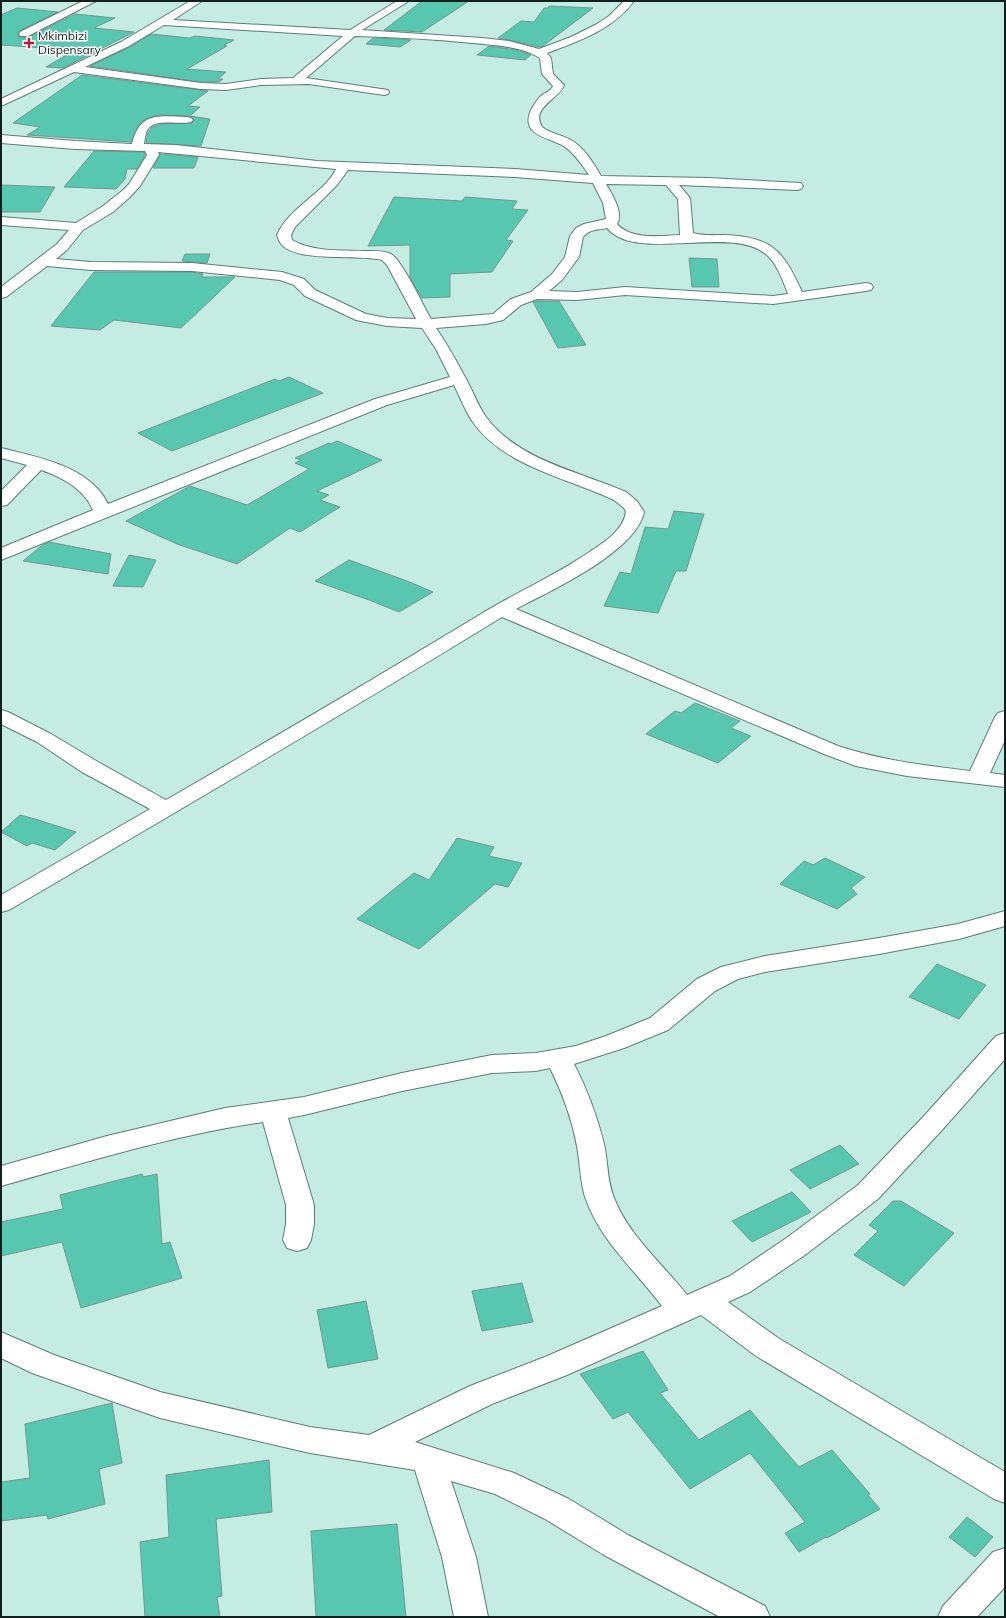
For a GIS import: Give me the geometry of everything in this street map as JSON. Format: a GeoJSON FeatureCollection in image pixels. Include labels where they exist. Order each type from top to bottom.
{"type":"FeatureCollection","features":[{"type":"Feature","properties":{"kind":"street"},"geometry":{"type":"LineString","coordinates":[[24,34],[91,1]]}},
{"type":"Feature","properties":{"kind":"street"},"geometry":{"type":"LineString","coordinates":[[1,103],[124,44],[197,1]]}},
{"type":"Feature","properties":{"kind":"street"},"geometry":{"type":"LineString","coordinates":[[296,81],[352,33],[404,1]]}},
{"type":"Feature","properties":{"kind":"street"},"geometry":{"type":"LineString","coordinates":[[539,53],[600,26],[625,7],[629,1]]}},
{"type":"Feature","properties":{"kind":"street"},"geometry":{"type":"LineString","coordinates":[[161,22],[471,40],[511,45],[529,49],[543,55],[546,61],[546,69],[550,77],[559,85],[559,88],[543,100],[534,117],[536,128],[570,144],[584,158],[608,199],[613,218],[609,223],[589,227],[581,231],[577,236],[572,257],[566,266],[557,277],[536,295]]}},
{"type":"Feature","properties":{"kind":"street"},"geometry":{"type":"LineString","coordinates":[[74,69],[214,87],[261,82],[296,81],[342,85],[384,92]]}},
{"type":"Feature","properties":{"kind":"street"},"geometry":{"type":"LineString","coordinates":[[142,147],[141,131],[147,123],[154,120],[188,120]]}},
{"type":"Feature","properties":{"kind":"street"},"geometry":{"type":"LineString","coordinates":[[1,139],[142,147],[226,154],[305,164],[515,173],[596,179],[797,186]]}},
{"type":"Feature","properties":{"kind":"street"},"geometry":{"type":"LineString","coordinates":[[1,294],[62,247],[78,227],[108,209],[134,186],[154,155],[152,151],[142,147]]}},
{"type":"Feature","properties":{"kind":"street"},"geometry":{"type":"LineString","coordinates":[[1,905],[324,717],[501,610],[559,579],[598,555],[621,537],[633,522],[635,512],[631,505],[620,496],[544,466],[516,452],[494,435],[479,419],[443,349],[426,324],[393,263],[387,257],[380,255],[319,252],[297,248],[284,241],[284,232],[331,184],[343,169],[343,166]]}},
{"type":"Feature","properties":{"kind":"street"},"geometry":{"type":"LineString","coordinates":[[669,181],[684,198],[686,211],[686,231],[687,235],[693,238]]}},
{"type":"Feature","properties":{"kind":"street"},"geometry":{"type":"LineString","coordinates":[[1,220],[78,227]]}},
{"type":"Feature","properties":{"kind":"street"},"geometry":{"type":"LineString","coordinates":[[609,223],[620,234],[628,236],[665,239],[693,238],[731,240],[766,247],[781,261],[797,297]]}},
{"type":"Feature","properties":{"kind":"street"},"geometry":{"type":"LineString","coordinates":[[44,262],[91,266],[192,267],[282,276],[299,282],[310,293],[361,317],[387,322],[426,324],[491,319],[498,317],[516,302],[536,295],[577,296],[618,290],[654,294],[760,300],[797,297],[866,287]]}},
{"type":"Feature","properties":{"kind":"street"},"geometry":{"type":"LineString","coordinates":[[1,556],[104,512],[381,402],[459,379]]}},
{"type":"Feature","properties":{"kind":"street"},"geometry":{"type":"LineString","coordinates":[[1,453],[38,463],[67,474],[94,494],[104,512]]}},
{"type":"Feature","properties":{"kind":"street"},"geometry":{"type":"LineString","coordinates":[[1,500],[38,463]]}},
{"type":"Feature","properties":{"kind":"street"},"geometry":{"type":"LineString","coordinates":[[501,610],[831,750],[884,766],[977,779],[1005,781]]}},
{"type":"Feature","properties":{"kind":"street"},"geometry":{"type":"LineString","coordinates":[[1,716],[44,738],[90,767],[167,809]]}},
{"type":"Feature","properties":{"kind":"street"},"geometry":{"type":"LineString","coordinates":[[977,779],[1005,717]]}},
{"type":"Feature","properties":{"kind":"street"},"geometry":{"type":"LineString","coordinates":[[1,1176],[107,1146],[225,1118],[304,1106],[402,1082],[492,1064],[536,1062],[579,1054],[615,1042],[659,1024],[706,985],[730,973],[765,964],[879,946],[959,931],[1005,918]]}},
{"type":"Feature","properties":{"kind":"street"},"geometry":{"type":"LineString","coordinates":[[372,1449],[481,1395],[556,1366],[740,1284],[795,1247],[868,1192],[933,1123],[1005,1042]]}},
{"type":"Feature","properties":{"kind":"street"},"geometry":{"type":"LineString","coordinates":[[558,1058],[573,1087],[590,1144],[599,1196],[610,1221],[628,1247],[661,1283],[693,1305],[767,1346],[1005,1489]]}},
{"type":"Feature","properties":{"kind":"street"},"geometry":{"type":"LineString","coordinates":[[273,1111],[300,1205],[300,1224],[297,1240]]}},
{"type":"Feature","properties":{"kind":"street"},"geometry":{"type":"LineString","coordinates":[[1,1344],[43,1364],[160,1405],[310,1440],[412,1454],[503,1483],[557,1509],[616,1545],[753,1617]]}},
{"type":"Feature","properties":{"kind":"street"},"geometry":{"type":"LineString","coordinates":[[428,1460],[455,1540],[468,1593],[471,1617]]}},
{"type":"Feature","properties":{"kind":"street"},"geometry":{"type":"LineString","coordinates":[[955,1617],[1005,1563]]}},
{"type":"Feature","properties":{"kind":"building"},"geometry":{"type":"Polygon","coordinates":[[[422,1],[469,1],[422,32],[384,30],[422,1]]]}},
{"type":"Feature","properties":{"kind":"building"},"geometry":{"type":"Polygon","coordinates":[[[549,6],[593,8],[543,46],[539,47],[498,38],[521,21],[534,22],[544,8],[548,8],[549,6]]]}},
{"type":"Feature","properties":{"kind":"building"},"geometry":{"type":"Polygon","coordinates":[[[17,8],[58,12],[19,31],[18,35],[20,38],[29,37],[75,14],[115,18],[94,28],[134,32],[63,68],[46,67],[75,50],[1,45],[1,15],[17,8]]]}},
{"type":"Feature","properties":{"kind":"building"},"geometry":{"type":"Polygon","coordinates":[[[151,34],[234,40],[224,45],[227,46],[187,69],[226,72],[218,79],[223,79],[219,82],[201,82],[90,66],[130,47],[151,34]]]}},
{"type":"Feature","properties":{"kind":"building"},"geometry":{"type":"Polygon","coordinates":[[[373,38],[411,40],[400,47],[366,44],[373,38]]]}},
{"type":"Feature","properties":{"kind":"building"},"geometry":{"type":"Polygon","coordinates":[[[489,46],[516,50],[531,55],[525,60],[477,55],[489,46]]]}},
{"type":"Feature","properties":{"kind":"building"},"geometry":{"type":"Polygon","coordinates":[[[82,75],[208,91],[188,106],[200,107],[190,116],[210,119],[201,146],[146,143],[148,133],[152,127],[162,124],[192,123],[194,119],[187,116],[159,115],[145,119],[139,125],[131,142],[27,135],[40,127],[13,123],[82,75]]]}},
{"type":"Feature","properties":{"kind":"building"},"geometry":{"type":"Polygon","coordinates":[[[94,151],[144,152],[145,155],[137,169],[127,169],[125,179],[116,189],[64,187],[94,151]]]}},
{"type":"Feature","properties":{"kind":"building"},"geometry":{"type":"Polygon","coordinates":[[[160,154],[198,157],[194,168],[153,168],[160,154]]]}},
{"type":"Feature","properties":{"kind":"building"},"geometry":{"type":"Polygon","coordinates":[[[1,185],[55,187],[40,212],[1,212],[1,185]]]}},
{"type":"Feature","properties":{"kind":"building"},"geometry":{"type":"Polygon","coordinates":[[[394,197],[462,201],[465,197],[517,201],[512,209],[528,210],[506,240],[513,241],[492,272],[450,274],[450,297],[422,298],[410,278],[410,245],[368,246],[394,197]]]}},
{"type":"Feature","properties":{"kind":"building"},"geometry":{"type":"Polygon","coordinates":[[[185,254],[210,254],[207,263],[182,261],[185,254]]]}},
{"type":"Feature","properties":{"kind":"building"},"geometry":{"type":"Polygon","coordinates":[[[689,258],[717,259],[719,287],[692,287],[689,258]]]}},
{"type":"Feature","properties":{"kind":"building"},"geometry":{"type":"Polygon","coordinates":[[[94,272],[192,272],[203,274],[202,277],[235,277],[181,328],[114,320],[100,330],[51,326],[94,272]]]}},
{"type":"Feature","properties":{"kind":"building"},"geometry":{"type":"Polygon","coordinates":[[[559,301],[586,345],[558,348],[533,302],[559,301]]]}},
{"type":"Feature","properties":{"kind":"building"},"geometry":{"type":"Polygon","coordinates":[[[289,377],[323,393],[172,451],[138,433],[275,379],[279,381],[289,377]]]}},
{"type":"Feature","properties":{"kind":"building"},"geometry":{"type":"Polygon","coordinates":[[[337,441],[382,460],[317,491],[329,495],[320,500],[340,507],[300,532],[290,528],[237,564],[177,544],[126,521],[190,486],[247,505],[309,469],[295,463],[301,460],[295,458],[337,441]]]}},
{"type":"Feature","properties":{"kind":"building"},"geometry":{"type":"Polygon","coordinates":[[[674,511],[704,514],[686,571],[676,571],[658,613],[604,606],[620,572],[631,574],[645,527],[668,529],[674,511]]]}},
{"type":"Feature","properties":{"kind":"building"},"geometry":{"type":"Polygon","coordinates":[[[49,542],[111,554],[108,574],[23,561],[41,546],[49,542]]]}},
{"type":"Feature","properties":{"kind":"building"},"geometry":{"type":"Polygon","coordinates":[[[129,555],[156,560],[143,587],[113,586],[129,555]]]}},
{"type":"Feature","properties":{"kind":"building"},"geometry":{"type":"Polygon","coordinates":[[[349,560],[433,592],[399,612],[315,581],[349,560]]]}},
{"type":"Feature","properties":{"kind":"building"},"geometry":{"type":"Polygon","coordinates":[[[695,703],[740,721],[731,728],[751,736],[718,763],[646,734],[675,711],[681,713],[695,703]]]}},
{"type":"Feature","properties":{"kind":"building"},"geometry":{"type":"Polygon","coordinates":[[[20,815],[76,832],[55,850],[32,843],[27,846],[1,832],[20,815]]]}},
{"type":"Feature","properties":{"kind":"building"},"geometry":{"type":"Polygon","coordinates":[[[457,838],[494,847],[489,856],[522,863],[508,887],[495,884],[419,949],[357,919],[414,873],[429,880],[457,838]]]}},
{"type":"Feature","properties":{"kind":"building"},"geometry":{"type":"Polygon","coordinates":[[[825,858],[865,877],[851,888],[857,894],[837,909],[780,884],[804,861],[813,865],[825,858]]]}},
{"type":"Feature","properties":{"kind":"building"},"geometry":{"type":"Polygon","coordinates":[[[937,964],[986,985],[959,1019],[909,997],[937,964]]]}},
{"type":"Feature","properties":{"kind":"building"},"geometry":{"type":"Polygon","coordinates":[[[840,1145],[859,1164],[810,1189],[790,1170],[840,1145]]]}},
{"type":"Feature","properties":{"kind":"building"},"geometry":{"type":"Polygon","coordinates":[[[142,1174],[143,1177],[157,1174],[162,1244],[170,1242],[182,1278],[81,1308],[62,1242],[1,1256],[1,1222],[63,1209],[60,1195],[142,1174]]]}},
{"type":"Feature","properties":{"kind":"building"},"geometry":{"type":"Polygon","coordinates":[[[792,1192],[811,1212],[752,1242],[732,1221],[792,1192]]]}},
{"type":"Feature","properties":{"kind":"building"},"geometry":{"type":"Polygon","coordinates":[[[893,1201],[901,1201],[954,1233],[904,1286],[854,1255],[878,1231],[869,1225],[893,1201]]]}},
{"type":"Feature","properties":{"kind":"building"},"geometry":{"type":"Polygon","coordinates":[[[522,1283],[533,1322],[482,1331],[472,1291],[522,1283]]]}},
{"type":"Feature","properties":{"kind":"building"},"geometry":{"type":"Polygon","coordinates":[[[366,1301],[378,1359],[328,1368],[317,1310],[366,1301]]]}},
{"type":"Feature","properties":{"kind":"building"},"geometry":{"type":"Polygon","coordinates":[[[643,1351],[668,1390],[660,1393],[699,1440],[750,1410],[799,1467],[832,1450],[870,1494],[868,1495],[880,1509],[799,1552],[785,1533],[805,1522],[750,1453],[690,1489],[628,1412],[613,1419],[580,1374],[643,1351]]]}},
{"type":"Feature","properties":{"kind":"building"},"geometry":{"type":"Polygon","coordinates":[[[112,1403],[122,1463],[99,1469],[105,1504],[48,1519],[47,1515],[1,1521],[1,1482],[30,1478],[25,1424],[112,1403]]]}},
{"type":"Feature","properties":{"kind":"building"},"geometry":{"type":"Polygon","coordinates":[[[269,1460],[272,1512],[216,1519],[222,1596],[217,1597],[220,1617],[145,1617],[140,1542],[169,1537],[166,1475],[269,1460]]]}},
{"type":"Feature","properties":{"kind":"building"},"geometry":{"type":"Polygon","coordinates":[[[967,1517],[993,1537],[975,1557],[949,1537],[967,1517]]]}},
{"type":"Feature","properties":{"kind":"building"},"geometry":{"type":"Polygon","coordinates":[[[397,1524],[406,1617],[316,1617],[311,1531],[397,1524]]]}},
{"type":"Feature","properties":{"kind":"place","name":"Mkimbizi Dispensary"},"geometry":{"type":"Point","coordinates":[29,43]}}]}
